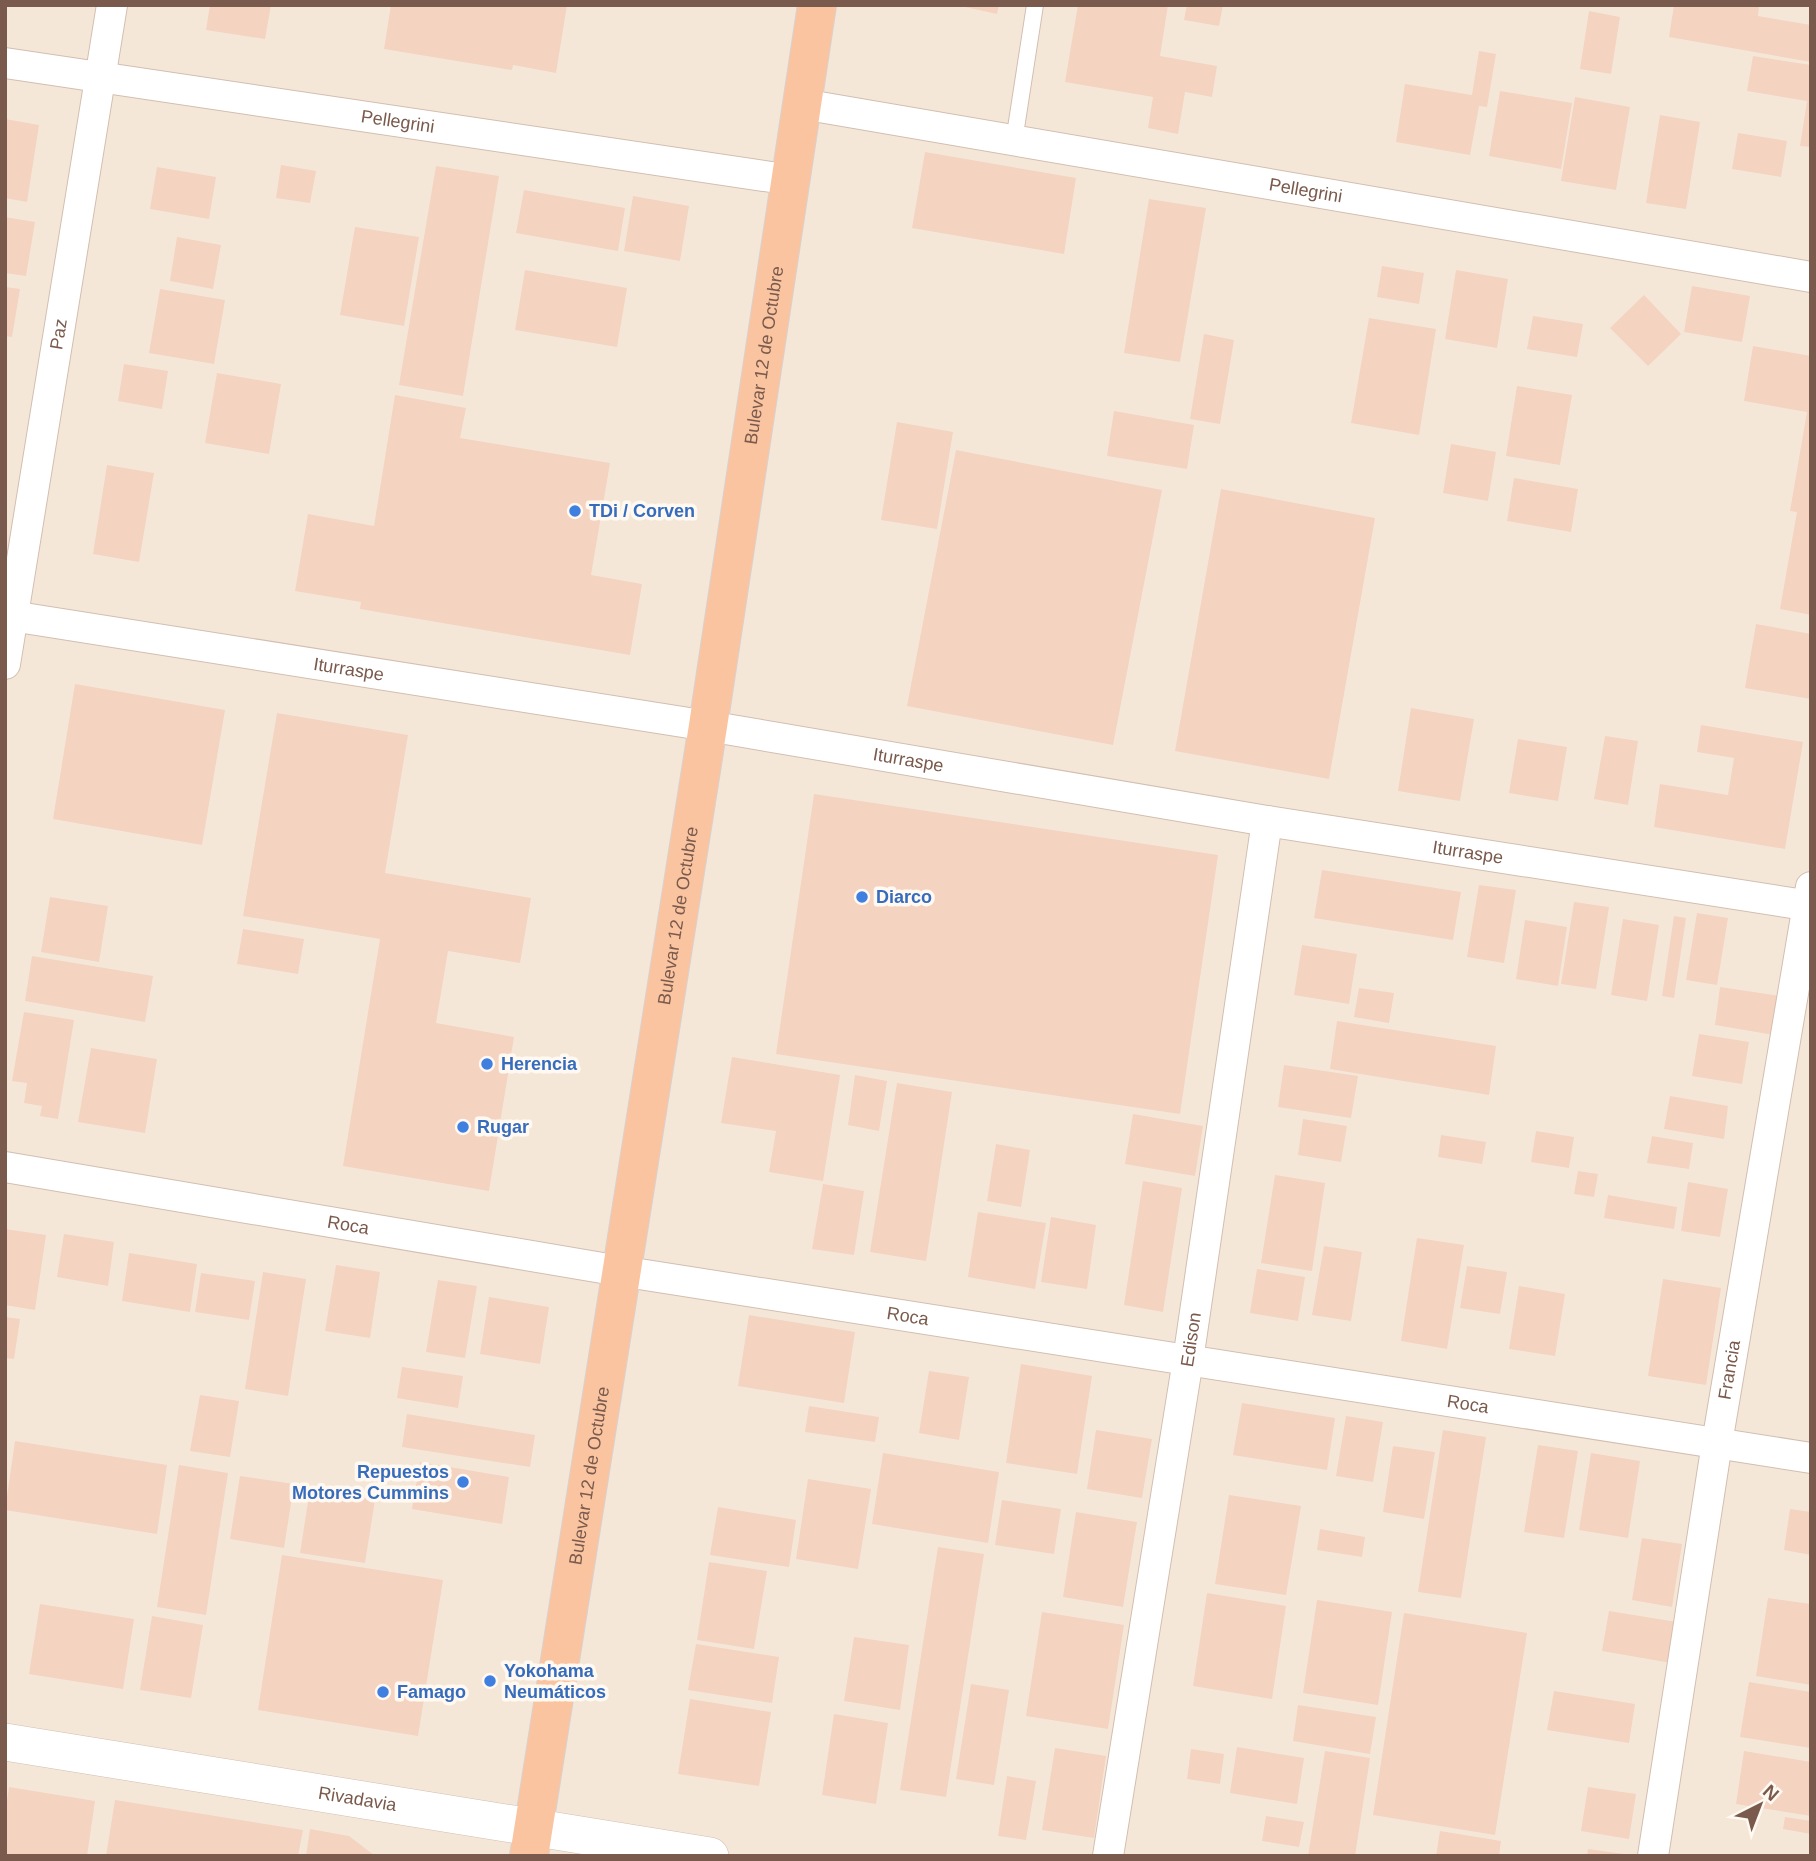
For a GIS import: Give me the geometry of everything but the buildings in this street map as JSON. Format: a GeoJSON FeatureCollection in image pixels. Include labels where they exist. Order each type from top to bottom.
{"type":"FeatureCollection","features":[{"type":"Feature","properties":{"kind":"highway","name":"Bulevar 12 de Octubre"},"geometry":{"type":"LineString","coordinates":[[532,1841],[708,726],[817,5]]}},
{"type":"Feature","properties":{"kind":"street","name":"Paz"},"geometry":{"type":"LineString","coordinates":[[5,664],[9,616],[112,5]]}},
{"type":"Feature","properties":{"kind":"street","name":"Pellegrini"},"geometry":{"type":"LineString","coordinates":[[5,63],[791,180]]}},
{"type":"Feature","properties":{"kind":"street","name":"Pellegrini"},"geometry":{"type":"LineString","coordinates":[[802,104],[1811,277]]}},
{"type":"Feature","properties":{"kind":"street","name":"Iturraspe"},"geometry":{"type":"LineString","coordinates":[[9,616],[708,726],[1267,821],[1810,900]]}},
{"type":"Feature","properties":{"kind":"street","name":"Edison"},"geometry":{"type":"LineString","coordinates":[[1108,1856],[1188,1360],[1267,821]]}},
{"type":"Feature","properties":{"kind":"street","name":"Francia"},"geometry":{"type":"LineString","coordinates":[[1653,1856],[1717,1443],[1810,900]]}},
{"type":"Feature","properties":{"kind":"street","name":"Roca"},"geometry":{"type":"LineString","coordinates":[[5,1167],[620,1272],[1811,1458]]}},
{"type":"Feature","properties":{"kind":"street","name":"Rivadavia"},"geometry":{"type":"LineString","coordinates":[[5,1742],[532,1841],[710,1856]]}},
{"type":"Feature","properties":{"kind":"lane"},"geometry":{"type":"LineString","coordinates":[[1014,141],[1035,5]]}},
{"type":"Feature","properties":{"kind":"shaded area"},"geometry":{"type":"Polygon","coordinates":[[[5,5],[1811,5],[1811,1856],[5,1856],[5,5]]]}},
{"type":"Feature","properties":{"kind":"place","name":"TDi / Corven"},"geometry":{"type":"Point","coordinates":[575,511]}},
{"type":"Feature","properties":{"kind":"place","name":"Diarco"},"geometry":{"type":"Point","coordinates":[862,897]}},
{"type":"Feature","properties":{"kind":"place","name":"Herencia"},"geometry":{"type":"Point","coordinates":[487,1064]}},
{"type":"Feature","properties":{"kind":"place","name":"Rugar"},"geometry":{"type":"Point","coordinates":[463,1127]}},
{"type":"Feature","properties":{"kind":"place","name":"Repuestos Motores Cummins"},"geometry":{"type":"Point","coordinates":[463,1482]}},
{"type":"Feature","properties":{"kind":"place","name":"Yokohama Neumáticos"},"geometry":{"type":"Point","coordinates":[490,1681]}},
{"type":"Feature","properties":{"kind":"place","name":"Famago"},"geometry":{"type":"Point","coordinates":[383,1692]}}]}
